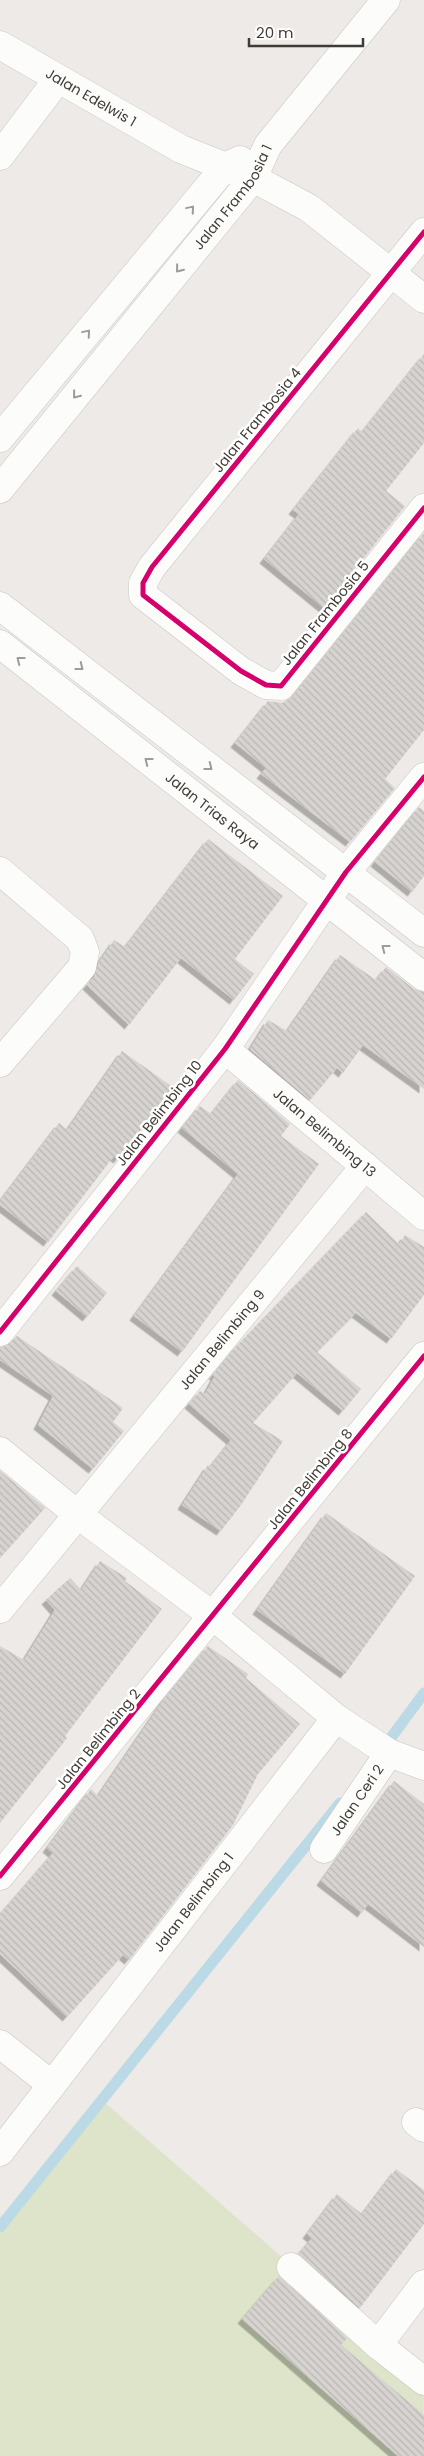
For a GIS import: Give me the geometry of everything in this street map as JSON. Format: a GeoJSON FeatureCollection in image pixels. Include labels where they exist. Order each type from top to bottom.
{"type":"FeatureCollection","features":[{"type":"Feature","properties":{"kind":"street"},"geometry":{"type":"LineString","coordinates":[[268,145],[386,0]]}},
{"type":"Feature","properties":{"kind":"street","name":"Jalan Edelwis 1"},"geometry":{"type":"LineString","coordinates":[[0,45],[182,149],[253,178],[308,208],[424,299]]}},
{"type":"Feature","properties":{"kind":"street"},"geometry":{"type":"LineString","coordinates":[[0,156],[58,79]]}},
{"type":"Feature","properties":{"kind":"street","name":"Jalan Frambosia 1"},"geometry":{"type":"LineString","coordinates":[[0,438],[225,167],[268,145]]}},
{"type":"Feature","properties":{"kind":"street","name":"Jalan Frambosia 1"},"geometry":{"type":"LineString","coordinates":[[0,489],[253,178],[268,145]]}},
{"type":"Feature","properties":{"kind":"street","name":"Jalan Frambosia 4"},"geometry":{"type":"LineString","coordinates":[[143,583],[152,567],[424,232]]}},
{"type":"Feature","properties":{"kind":"street","name":"Jalan Frambosia 5"},"geometry":{"type":"LineString","coordinates":[[143,583],[143,596],[241,671],[266,685],[281,686],[424,508]]}},
{"type":"Feature","properties":{"kind":"street"},"geometry":{"type":"LineString","coordinates":[[0,606],[424,933]]}},
{"type":"Feature","properties":{"kind":"street","name":"Jalan Trias Raya"},"geometry":{"type":"LineString","coordinates":[[0,644],[424,978]]}},
{"type":"Feature","properties":{"kind":"street","name":"Jalan Belimbing 10"},"geometry":{"type":"LineString","coordinates":[[0,1332],[225,1049],[346,872],[424,777]]}},
{"type":"Feature","properties":{"kind":"street"},"geometry":{"type":"LineString","coordinates":[[0,871],[80,939],[85,952],[82,967],[0,1063]]}},
{"type":"Feature","properties":{"kind":"street","name":"Jalan Belimbing 13"},"geometry":{"type":"LineString","coordinates":[[225,1049],[424,1216]]}},
{"type":"Feature","properties":{"kind":"street","name":"Jalan Belimbing 9"},"geometry":{"type":"LineString","coordinates":[[0,1609],[365,1166]]}},
{"type":"Feature","properties":{"kind":"street","name":"Jalan Belimbing 8"},"geometry":{"type":"LineString","coordinates":[[213,1616],[424,1356]]}},
{"type":"Feature","properties":{"kind":"street"},"geometry":{"type":"LineString","coordinates":[[0,1451],[77,1514],[213,1616],[336,1718],[389,1753],[424,1766]]}},
{"type":"Feature","properties":{"kind":"street","name":"Jalan Belimbing 2"},"geometry":{"type":"LineString","coordinates":[[0,1876],[213,1616]]}},
{"type":"Feature","properties":{"kind":"street","name":"Jalan Belimbing 1"},"geometry":{"type":"LineString","coordinates":[[0,2152],[336,1718]]}},
{"type":"Feature","properties":{"kind":"street","name":"Jalan Ceri 2"},"geometry":{"type":"LineString","coordinates":[[324,1849],[389,1753]]}},
{"type":"Feature","properties":{"kind":"street"},"geometry":{"type":"LineString","coordinates":[[0,2044],[52,2085]]}},
{"type":"Feature","properties":{"kind":"street"},"geometry":{"type":"LineString","coordinates":[[291,2267],[378,2345],[424,2381]]}},
{"type":"Feature","properties":{"kind":"street"},"geometry":{"type":"LineString","coordinates":[[378,2345],[424,2284]]}},
{"type":"Feature","properties":{"kind":"green space"},"geometry":{"type":"Polygon","coordinates":[[[102,2100],[424,2381],[423,2456],[0,2456],[0,2227],[102,2100]]]}},
{"type":"Feature","properties":{"kind":"building"},"geometry":{"type":"Polygon","coordinates":[[[424,354],[424,443],[386,491],[405,506],[324,608],[264,559],[299,514],[293,510],[358,428],[362,432],[424,354]]]}},
{"type":"Feature","properties":{"kind":"building"},"geometry":{"type":"Polygon","coordinates":[[[424,533],[424,730],[385,779],[395,788],[350,842],[261,774],[266,768],[235,743],[268,701],[282,703],[293,696],[424,533]]]}},
{"type":"Feature","properties":{"kind":"building"},"geometry":{"type":"Polygon","coordinates":[[[419,807],[424,811],[424,876],[412,892],[375,862],[419,807]]]}},
{"type":"Feature","properties":{"kind":"building"},"geometry":{"type":"Polygon","coordinates":[[[208,839],[283,896],[235,959],[254,974],[234,1000],[181,958],[129,1025],[87,985],[94,977],[99,962],[114,940],[125,947],[208,839]]]}},
{"type":"Feature","properties":{"kind":"building"},"geometry":{"type":"Polygon","coordinates":[[[340,955],[376,980],[386,967],[414,989],[424,992],[424,1089],[363,1045],[343,1073],[337,1068],[310,1100],[250,1049],[268,1020],[287,1031],[340,955]]]}},
{"type":"Feature","properties":{"kind":"building"},"geometry":{"type":"Polygon","coordinates":[[[122,1051],[174,1088],[118,1159],[114,1156],[48,1242],[0,1205],[0,1201],[59,1123],[67,1130],[122,1051]]]}},
{"type":"Feature","properties":{"kind":"building"},"geometry":{"type":"Polygon","coordinates":[[[238,1080],[290,1124],[281,1136],[319,1164],[182,1352],[134,1316],[238,1174],[182,1128],[200,1106],[211,1114],[238,1080]]]}},
{"type":"Feature","properties":{"kind":"building"},"geometry":{"type":"Polygon","coordinates":[[[366,1212],[399,1244],[405,1235],[424,1247],[424,1295],[391,1339],[356,1313],[317,1352],[361,1389],[343,1411],[297,1373],[253,1423],[283,1441],[241,1505],[221,1531],[182,1505],[208,1465],[210,1467],[231,1440],[189,1404],[200,1391],[205,1394],[215,1376],[213,1375],[237,1346],[366,1212]]]}},
{"type":"Feature","properties":{"kind":"building"},"geometry":{"type":"Polygon","coordinates":[[[77,1266],[107,1293],[87,1317],[56,1291],[77,1266]]]}},
{"type":"Feature","properties":{"kind":"building"},"geometry":{"type":"Polygon","coordinates":[[[17,1336],[123,1408],[113,1422],[124,1431],[93,1469],[38,1425],[53,1396],[0,1360],[0,1347],[6,1346],[17,1336]]]}},
{"type":"Feature","properties":{"kind":"building"},"geometry":{"type":"Polygon","coordinates":[[[0,1471],[45,1508],[0,1558],[0,1471]]]}},
{"type":"Feature","properties":{"kind":"building"},"geometry":{"type":"Polygon","coordinates":[[[326,1513],[415,1576],[345,1674],[257,1610],[326,1513]]]}},
{"type":"Feature","properties":{"kind":"building"},"geometry":{"type":"Polygon","coordinates":[[[100,1561],[127,1578],[125,1581],[162,1609],[65,1736],[67,1738],[0,1823],[0,1646],[24,1660],[55,1610],[46,1600],[70,1578],[81,1590],[100,1561]]]}},
{"type":"Feature","properties":{"kind":"building"},"geometry":{"type":"Polygon","coordinates":[[[208,1646],[248,1674],[246,1678],[300,1724],[258,1774],[233,1825],[129,1960],[123,1955],[67,2017],[0,1954],[0,1914],[53,1853],[47,1848],[91,1789],[98,1796],[164,1699],[208,1646]]]}},
{"type":"Feature","properties":{"kind":"building"},"geometry":{"type":"Polygon","coordinates":[[[394,1781],[424,1804],[424,1947],[368,1904],[362,1913],[321,1881],[394,1781]]]}},
{"type":"Feature","properties":{"kind":"building"},"geometry":{"type":"Polygon","coordinates":[[[396,2169],[424,2190],[424,2224],[360,2308],[298,2254],[312,2238],[307,2234],[337,2194],[362,2214],[396,2169]]]}},
{"type":"Feature","properties":{"kind":"building"},"geometry":{"type":"Polygon","coordinates":[[[279,2276],[347,2338],[341,2345],[424,2415],[424,2456],[398,2456],[242,2319],[279,2276]]]}},
{"type":"Feature","properties":{"kind":"waterway"},"geometry":{"type":"LineString","coordinates":[[390,1739],[424,1693]]}},
{"type":"Feature","properties":{"kind":"waterway"},"geometry":{"type":"LineString","coordinates":[[0,2227],[340,1803]]}},
{"type":"Feature","properties":{"kind":"cycle path"},"geometry":{"type":"LineString","coordinates":[[424,232],[152,567],[143,583],[143,595],[241,671],[266,685],[281,686],[424,508]]}},
{"type":"Feature","properties":{"kind":"cycle path"},"geometry":{"type":"LineString","coordinates":[[0,1332],[225,1049],[346,872],[424,777]]}},
{"type":"Feature","properties":{"kind":"cycle path"},"geometry":{"type":"LineString","coordinates":[[0,1876],[424,1356]]}}]}
